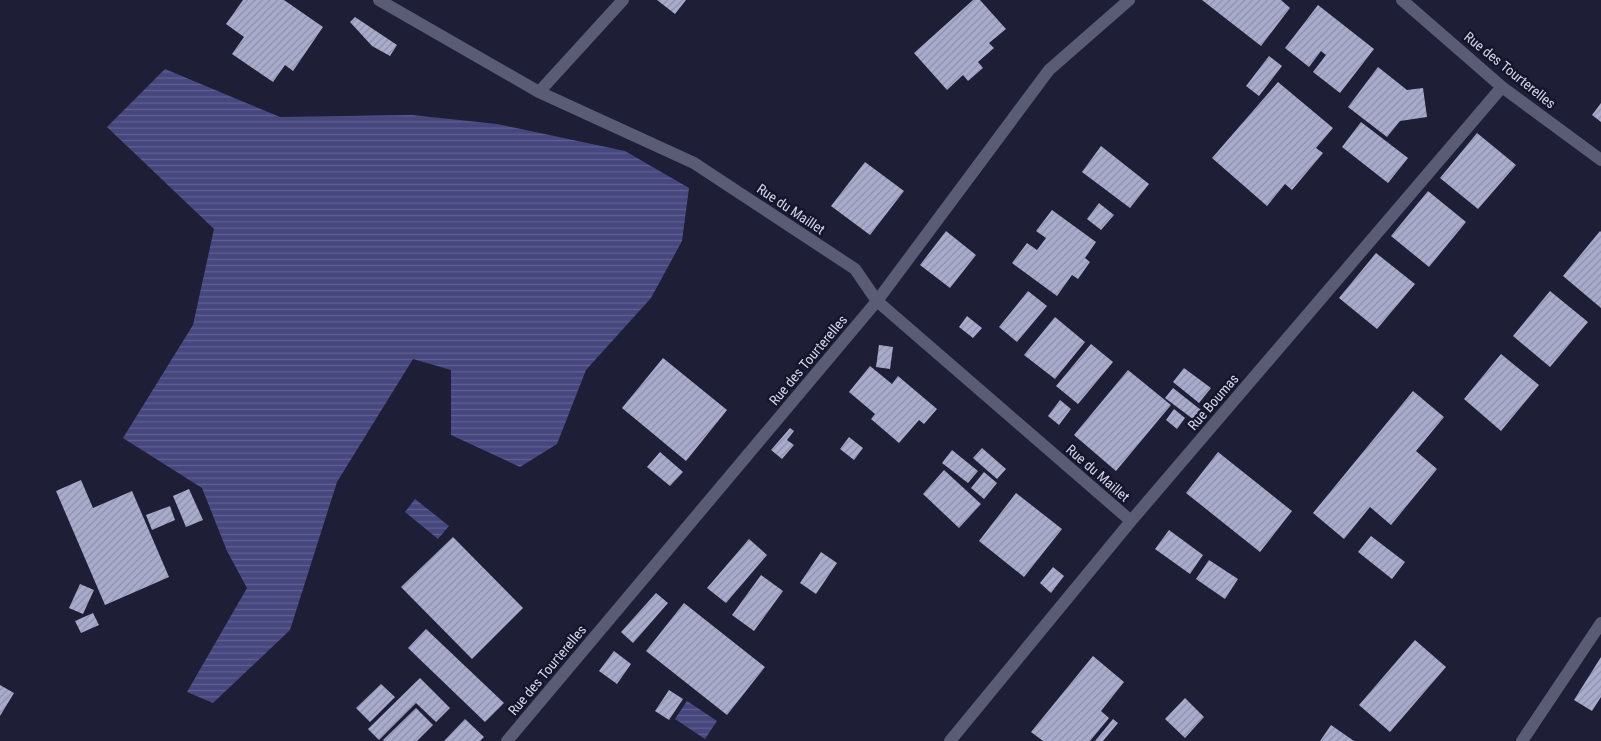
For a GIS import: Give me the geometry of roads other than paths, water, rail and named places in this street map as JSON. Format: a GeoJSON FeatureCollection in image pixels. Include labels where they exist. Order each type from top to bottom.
{"type":"FeatureCollection","features":[{"type":"Feature","properties":{"kind":"street","name":"Rue du Maillet"},"geometry":{"type":"LineString","coordinates":[[379,0],[538,92],[694,162],[855,269],[877,301],[1131,521]]}},
{"type":"Feature","properties":{"kind":"street"},"geometry":{"type":"LineString","coordinates":[[538,92],[623,0]]}},
{"type":"Feature","properties":{"kind":"street","name":"Rue des Tourterelles"},"geometry":{"type":"LineString","coordinates":[[507,741],[877,301],[1049,70],[1129,0]]}},
{"type":"Feature","properties":{"kind":"street","name":"Rue des Tourterelles"},"geometry":{"type":"LineString","coordinates":[[1402,0],[1502,87],[1601,160]]}},
{"type":"Feature","properties":{"kind":"street","name":"Rue Boumas"},"geometry":{"type":"LineString","coordinates":[[950,741],[1131,521],[1502,87]]}},
{"type":"Feature","properties":{"kind":"street"},"geometry":{"type":"LineString","coordinates":[[1522,741],[1601,623]]}}]}
